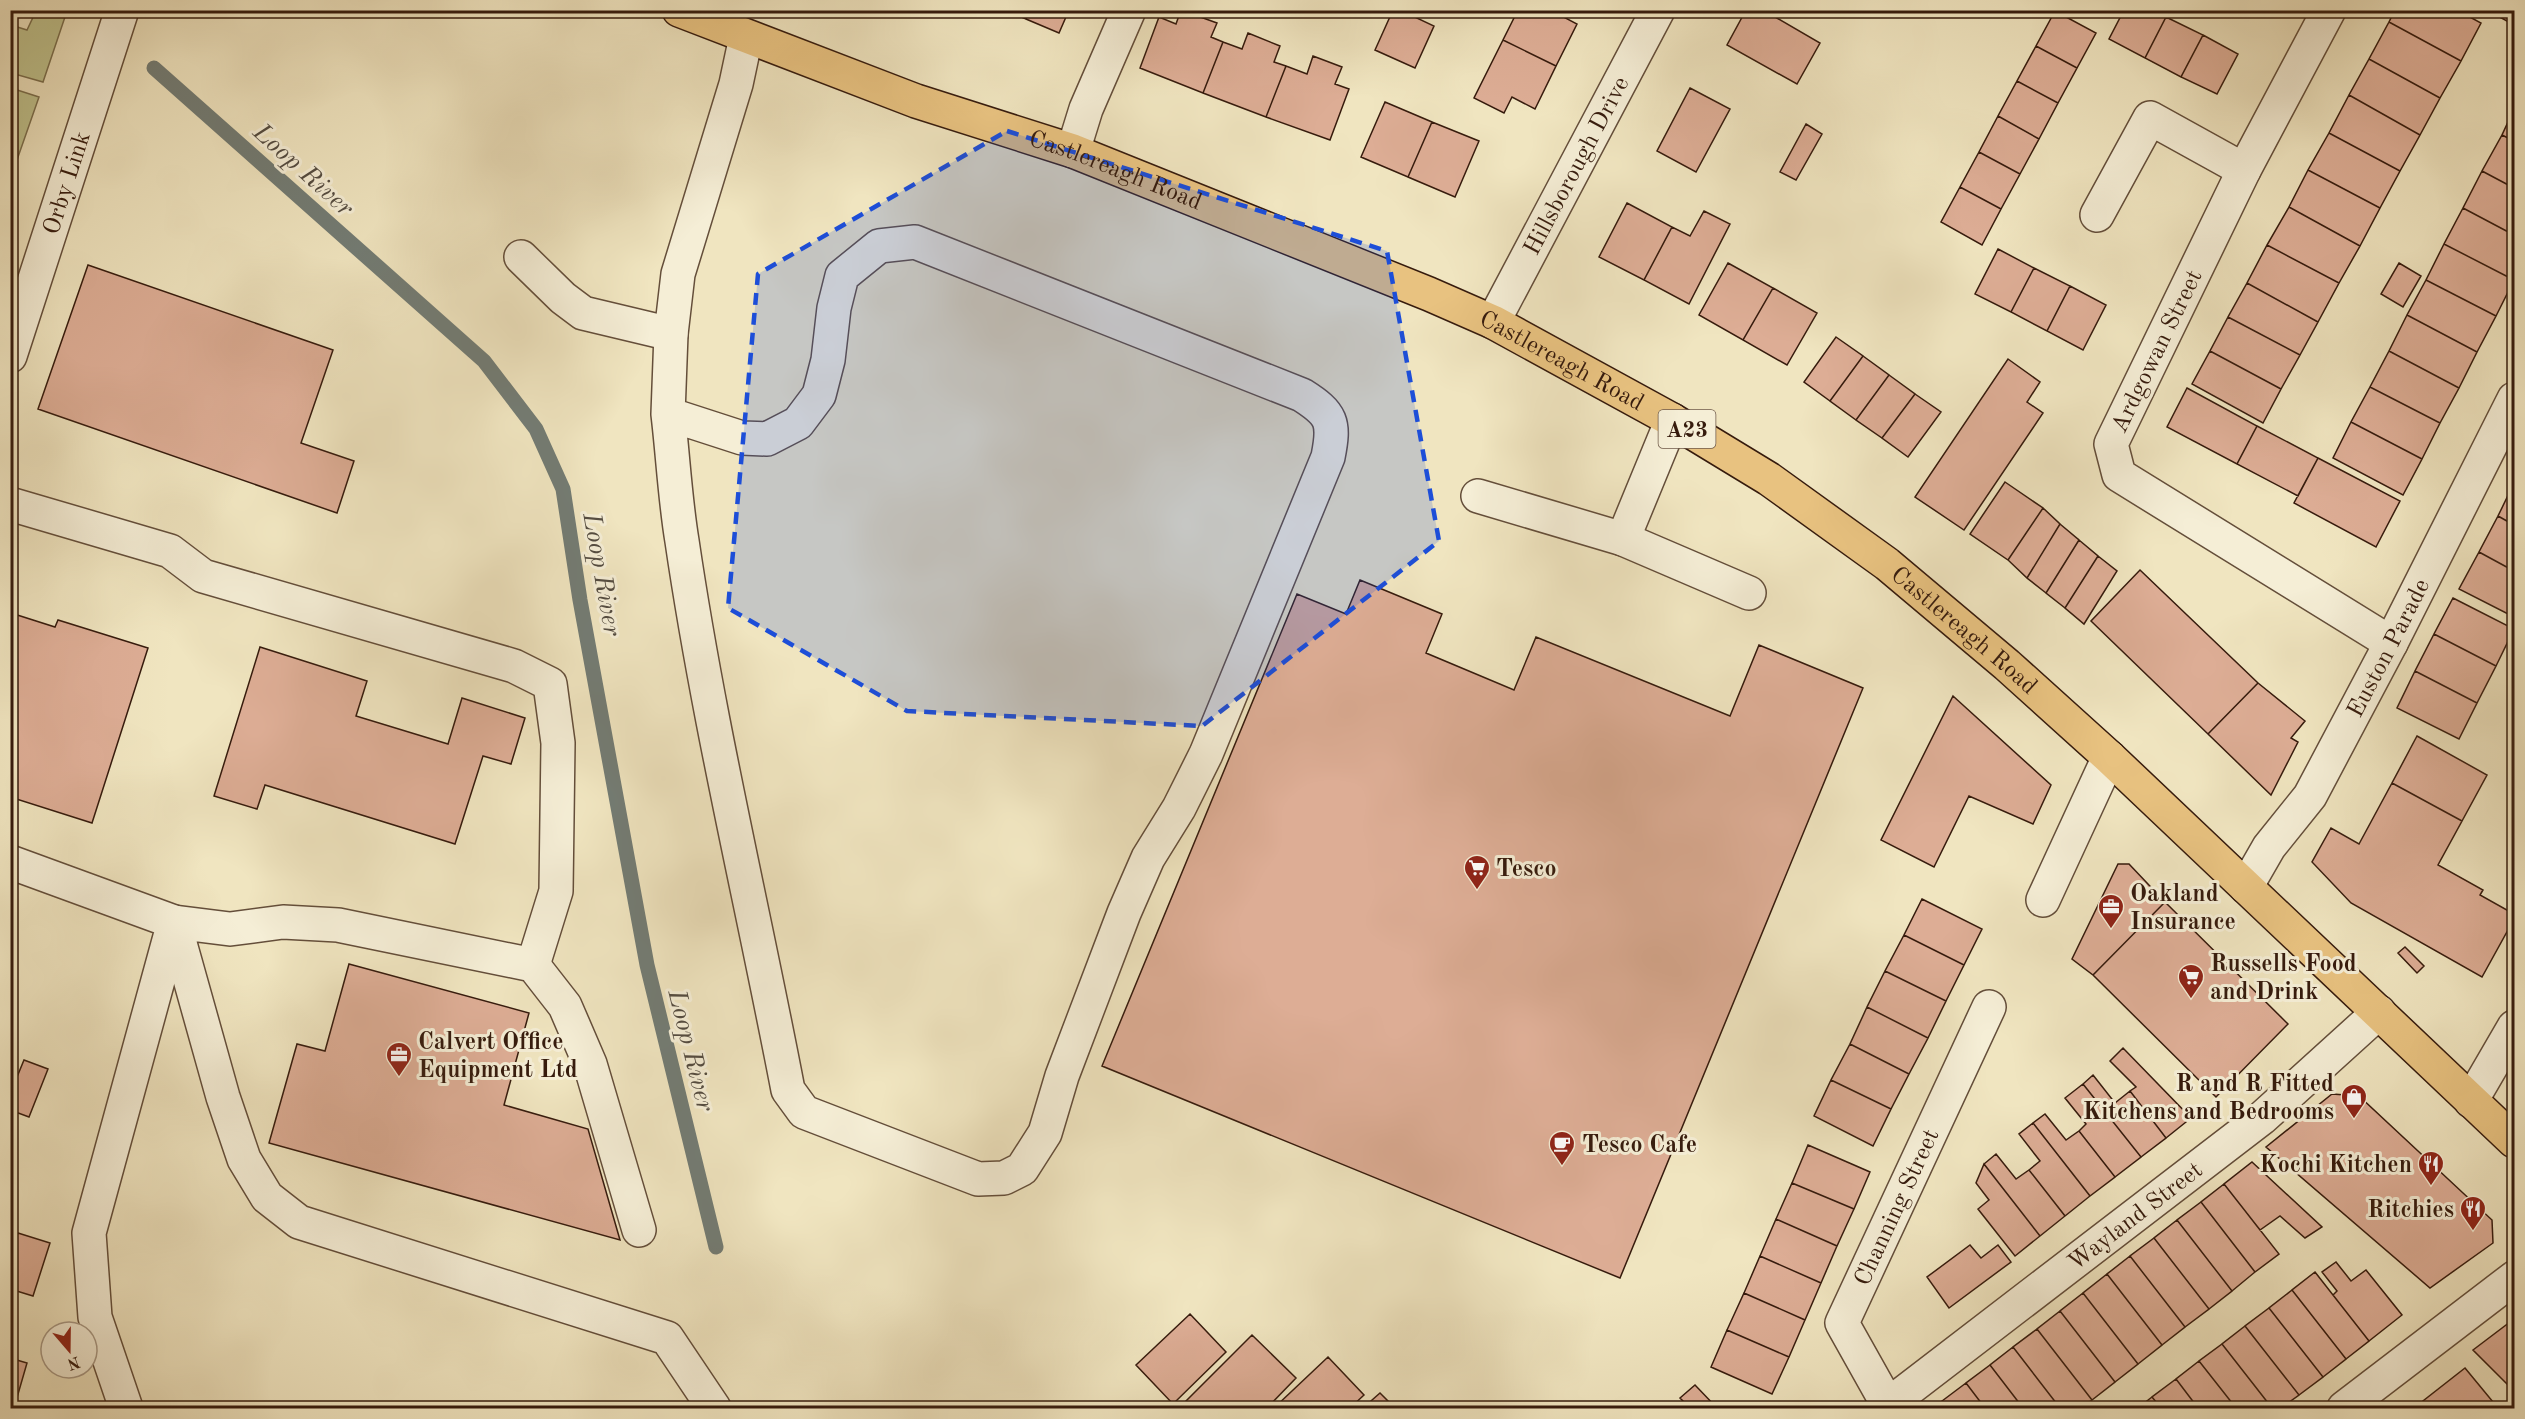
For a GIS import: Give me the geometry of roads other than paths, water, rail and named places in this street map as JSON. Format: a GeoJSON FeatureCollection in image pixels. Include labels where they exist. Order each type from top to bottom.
{"type":"FeatureCollection","features":[{"type":"Feature","properties":{"kind":"main road","name":"Castlereagh Road"},"geometry":{"type":"LineString","coordinates":[[679,10],[916,101],[1073,151],[1493,322],[1672,420],[1769,479],[1887,564],[2007,664],[2514,1141]]}},
{"type":"Feature","properties":{"kind":"street","name":"Orby Link"},"geometry":{"type":"LineString","coordinates":[[10,356],[16,320],[122,10]]}},
{"type":"Feature","properties":{"kind":"street"},"geometry":{"type":"LineString","coordinates":[[1073,151],[1086,110],[1129,10]]}},
{"type":"Feature","properties":{"kind":"street","name":"Hillsborough Drive"},"geometry":{"type":"LineString","coordinates":[[1493,322],[1658,10]]}},
{"type":"Feature","properties":{"kind":"street","name":"Ardgowan Street"},"geometry":{"type":"LineString","coordinates":[[2329,10],[2244,170],[2111,444],[2119,475],[2391,643]]}},
{"type":"Feature","properties":{"kind":"street"},"geometry":{"type":"LineString","coordinates":[[668,414],[742,438],[767,439],[798,423],[819,395],[828,360],[834,308],[843,276],[879,246],[915,242],[1302,396],[1322,407],[1331,419],[1332,439],[1328,457],[1206,754],[1179,808],[1148,858],[1124,913],[1066,1065],[1045,1133],[1022,1169],[1004,1178],[978,1179],[804,1112],[788,1090],[716,735],[688,580],[668,414],[671,334],[678,274],[736,84],[746,37]]}},
{"type":"Feature","properties":{"kind":"street"},"geometry":{"type":"LineString","coordinates":[[2097,215],[2150,118],[2244,170]]}},
{"type":"Feature","properties":{"kind":"street"},"geometry":{"type":"LineString","coordinates":[[521,257],[583,313],[671,334]]}},
{"type":"Feature","properties":{"kind":"street","name":"Euston Parade"},"geometry":{"type":"LineString","coordinates":[[2246,887],[2269,847],[2310,796],[2391,643],[2514,399]]}},
{"type":"Feature","properties":{"kind":"street"},"geometry":{"type":"LineString","coordinates":[[1623,539],[1672,420]]}},
{"type":"Feature","properties":{"kind":"street"},"geometry":{"type":"LineString","coordinates":[[1478,496],[1623,539],[1749,593]]}},
{"type":"Feature","properties":{"kind":"street"},"geometry":{"type":"LineString","coordinates":[[10,504],[170,550],[203,576],[514,666],[550,684],[558,743],[556,891],[533,964]]}},
{"type":"Feature","properties":{"kind":"street"},"geometry":{"type":"LineString","coordinates":[[2043,900],[2109,758]]}},
{"type":"Feature","properties":{"kind":"street"},"geometry":{"type":"LineString","coordinates":[[10,862],[174,922],[230,929],[283,922],[338,925],[533,964],[565,1006],[590,1064],[639,1230]]}},
{"type":"Feature","properties":{"kind":"street"},"geometry":{"type":"LineString","coordinates":[[126,1408],[95,1317],[89,1233],[174,922]]}},
{"type":"Feature","properties":{"kind":"street"},"geometry":{"type":"LineString","coordinates":[[174,922],[223,1097],[243,1159],[267,1197],[299,1222],[667,1338],[714,1408]]}},
{"type":"Feature","properties":{"kind":"street","name":"Channing Street"},"geometry":{"type":"LineString","coordinates":[[1886,1407],[1842,1323],[1989,1007]]}},
{"type":"Feature","properties":{"kind":"street","name":"Wayland Street"},"geometry":{"type":"LineString","coordinates":[[1886,1407],[2262,1118],[2379,1012]]}},
{"type":"Feature","properties":{"kind":"street"},"geometry":{"type":"LineString","coordinates":[[2471,1101],[2514,1027]]}},
{"type":"Feature","properties":{"kind":"street"},"geometry":{"type":"LineString","coordinates":[[2344,1408],[2514,1278]]}},
{"type":"Feature","properties":{"kind":"waterway","name":"Loop River"},"geometry":{"type":"LineString","coordinates":[[154,68],[484,361],[536,429],[563,489],[580,600],[647,965],[716,1247]]}},
{"type":"Feature","properties":{"kind":"place","name":"Tesco"},"geometry":{"type":"Point","coordinates":[1477,891]}},
{"type":"Feature","properties":{"kind":"place","name":"Oakland Insurance"},"geometry":{"type":"Point","coordinates":[2111,930]}},
{"type":"Feature","properties":{"kind":"place","name":"Russells Food and Drink"},"geometry":{"type":"Point","coordinates":[2191,1000]}},
{"type":"Feature","properties":{"kind":"place","name":"Calvert Office Equipment Ltd"},"geometry":{"type":"Point","coordinates":[399,1078]}},
{"type":"Feature","properties":{"kind":"place","name":"R and R Fitted Kitchens and Bedrooms"},"geometry":{"type":"Point","coordinates":[2354,1120]}},
{"type":"Feature","properties":{"kind":"place","name":"Tesco Cafe"},"geometry":{"type":"Point","coordinates":[1562,1167]}},
{"type":"Feature","properties":{"kind":"place","name":"Kochi Kitchen"},"geometry":{"type":"Point","coordinates":[2431,1187]}},
{"type":"Feature","properties":{"kind":"place","name":"Ritchies"},"geometry":{"type":"Point","coordinates":[2473,1232]}}]}
